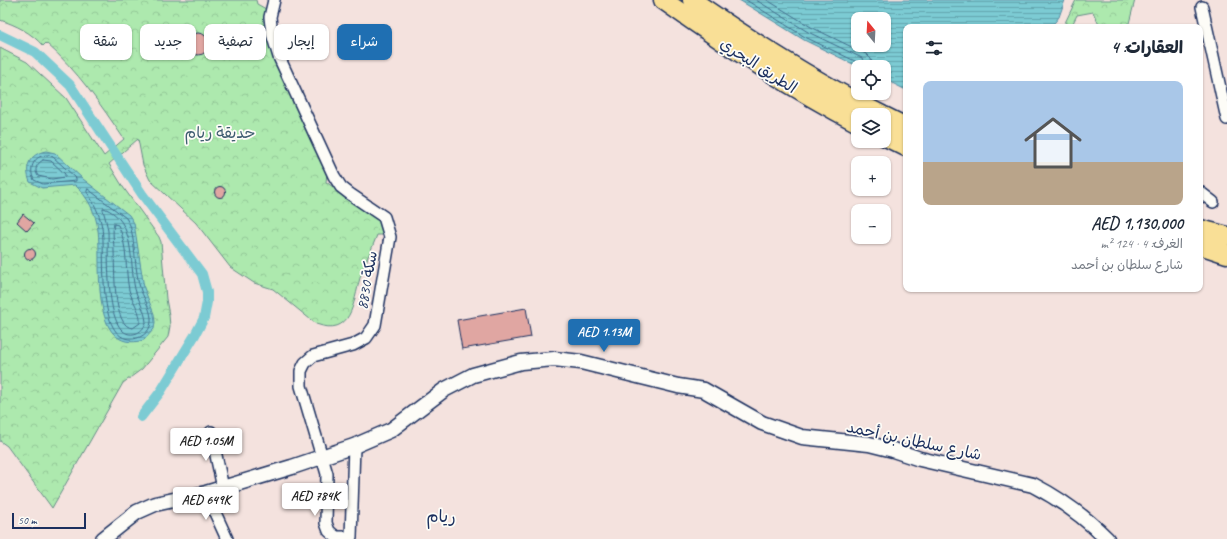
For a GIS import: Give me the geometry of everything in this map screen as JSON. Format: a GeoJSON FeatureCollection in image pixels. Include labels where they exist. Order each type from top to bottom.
{"type":"FeatureCollection","features":[{"type":"Feature","properties":{"kind":"main road","name":"الطريق البحري"},"geometry":{"type":"LineString","coordinates":[[663,0],[737,52],[791,86],[851,119]]}},
{"type":"Feature","properties":{"kind":"main road","name":"الطريق البحري"},"geometry":{"type":"LineString","coordinates":[[692,0],[746,37],[802,72],[868,108]]}},
{"type":"Feature","properties":{"kind":"main road","name":"الطريق البحري"},"geometry":{"type":"LineString","coordinates":[[891,120],[903,126]]}},
{"type":"Feature","properties":{"kind":"main road"},"geometry":{"type":"LineString","coordinates":[[891,140],[903,146]]}},
{"type":"Feature","properties":{"kind":"main road"},"geometry":{"type":"LineString","coordinates":[[1203,230],[1227,236]]}},
{"type":"Feature","properties":{"kind":"main road"},"geometry":{"type":"LineString","coordinates":[[1203,246],[1227,254]]}},
{"type":"Feature","properties":{"kind":"street","name":"سكة 8830"},"geometry":{"type":"LineString","coordinates":[[274,0],[270,17],[272,34],[279,57],[334,176],[341,187],[384,217],[390,238],[375,325],[366,338],[353,345],[313,356],[305,363],[301,371],[302,386],[327,474],[326,523],[328,531],[336,537],[351,538],[354,446]]}},
{"type":"Feature","properties":{"kind":"street"},"geometry":{"type":"LineString","coordinates":[[1202,7],[1227,119]]}},
{"type":"Feature","properties":{"kind":"street"},"geometry":{"type":"LineString","coordinates":[[1203,194],[1213,202]]}},
{"type":"Feature","properties":{"kind":"street","name":"شارع سلطان بن أحمد"},"geometry":{"type":"LineString","coordinates":[[103,539],[137,512],[155,504],[223,488],[354,446],[391,430],[444,390],[473,375],[521,362],[554,359],[581,362],[678,386],[704,390],[762,423],[802,437],[869,444],[920,459],[1033,485],[1049,493],[1078,514],[1107,539]]}},
{"type":"Feature","properties":{"kind":"street"},"geometry":{"type":"LineString","coordinates":[[211,432],[223,488]]}},
{"type":"Feature","properties":{"kind":"street"},"geometry":{"type":"LineString","coordinates":[[206,493],[227,539]]}},
{"type":"Feature","properties":{"kind":"green space","name":"حديقة ريام"},"geometry":{"type":"Polygon","coordinates":[[[0,0],[256,0],[257,4],[266,9],[264,24],[204,24],[204,60],[266,60],[266,33],[274,55],[274,60],[276,60],[327,173],[326,182],[380,219],[384,235],[377,235],[362,273],[349,315],[344,322],[337,326],[328,327],[316,324],[273,289],[254,283],[230,267],[196,223],[150,180],[143,165],[138,139],[109,164],[161,242],[170,326],[168,337],[142,369],[123,383],[52,508],[7,446],[0,441],[0,48],[27,62],[66,98],[104,156],[124,139],[88,88],[57,53],[46,43],[43,46],[34,37],[23,30],[0,20],[0,0]]]}},
{"type":"Feature","properties":{"kind":"green space"},"geometry":{"type":"Polygon","coordinates":[[[1076,0],[1135,0],[1129,24],[1099,24],[1093,12],[1077,15],[1072,24],[1064,24],[1076,0]]]}},
{"type":"Feature","properties":{"kind":"water"},"geometry":{"type":"Polygon","coordinates":[[[739,0],[1065,0],[1059,17],[1053,24],[903,24],[903,88],[891,82],[891,60],[851,60],[851,63],[804,40],[739,0]]]}},
{"type":"Feature","properties":{"kind":"water"},"geometry":{"type":"Polygon","coordinates":[[[46,151],[55,153],[83,179],[129,215],[134,223],[144,288],[154,314],[155,322],[154,329],[144,340],[126,341],[114,334],[106,320],[102,303],[100,283],[97,224],[91,206],[84,195],[75,185],[42,188],[30,182],[28,176],[29,162],[35,155],[46,151]]]}},
{"type":"Feature","properties":{"kind":"building"},"geometry":{"type":"Polygon","coordinates":[[[196,34],[204,35],[204,53],[198,55],[196,54],[196,34]]]}},
{"type":"Feature","properties":{"kind":"building"},"geometry":{"type":"Polygon","coordinates":[[[220,186],[224,188],[226,192],[224,196],[220,198],[216,196],[214,192],[216,188],[220,186]]]}},
{"type":"Feature","properties":{"kind":"building"},"geometry":{"type":"Polygon","coordinates":[[[23,214],[34,223],[27,231],[17,222],[23,214]]]}},
{"type":"Feature","properties":{"kind":"building"},"geometry":{"type":"Polygon","coordinates":[[[28,249],[32,249],[34,250],[34,258],[28,259],[25,256],[25,252],[28,249]]]}},
{"type":"Feature","properties":{"kind":"building"},"geometry":{"type":"Polygon","coordinates":[[[526,308],[531,337],[462,349],[457,320],[526,308]]]}},
{"type":"Feature","properties":{"kind":"waterway"},"geometry":{"type":"LineString","coordinates":[[0,35],[35,52],[70,85],[142,194],[202,274],[207,292],[204,318],[161,391],[141,417]]}},
{"type":"Feature","properties":{"kind":"district","name":"ريام"},"geometry":{"type":"Point","coordinates":[441,516]}}]}
